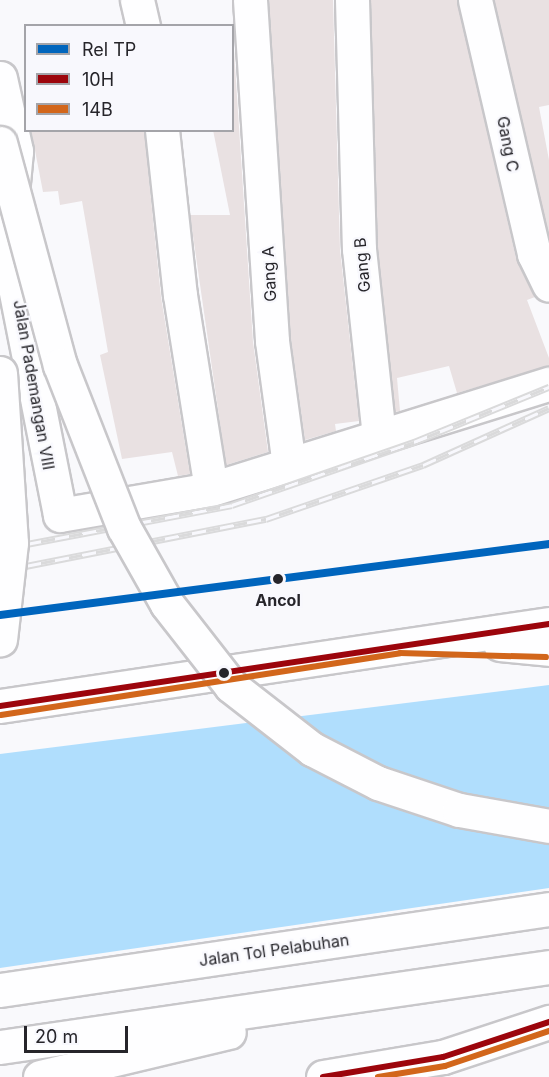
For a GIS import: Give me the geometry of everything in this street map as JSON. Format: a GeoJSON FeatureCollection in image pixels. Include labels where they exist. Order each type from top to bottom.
{"type":"FeatureCollection","features":[{"type":"Feature","properties":{"kind":"main road"},"geometry":{"type":"LineString","coordinates":[[137,0],[143,24]]}},
{"type":"Feature","properties":{"kind":"main road","name":"Gang A"},"geometry":{"type":"LineString","coordinates":[[250,0],[272,341],[289,465]]}},
{"type":"Feature","properties":{"kind":"main road","name":"Gang B"},"geometry":{"type":"LineString","coordinates":[[352,0],[359,249],[379,435]]}},
{"type":"Feature","properties":{"kind":"main road","name":"Gang C"},"geometry":{"type":"LineString","coordinates":[[475,0],[498,85],[507,147],[534,254],[549,285]]}},
{"type":"Feature","properties":{"kind":"main road","name":"Jalan Pademangan VIII"},"geometry":{"type":"LineString","coordinates":[[0,78],[16,152],[7,247],[60,514],[211,489]]}},
{"type":"Feature","properties":{"kind":"main road"},"geometry":{"type":"LineString","coordinates":[[12,131],[60,365],[124,528],[167,604],[231,686],[312,749],[378,783],[459,810],[549,826]]}},
{"type":"Feature","properties":{"kind":"main road"},"geometry":{"type":"LineString","coordinates":[[162,132],[180,295],[211,489],[549,384]]}},
{"type":"Feature","properties":{"kind":"main road"},"geometry":{"type":"LineString","coordinates":[[0,373],[11,543],[0,639]]}},
{"type":"Feature","properties":{"kind":"main road"},"geometry":{"type":"LineString","coordinates":[[0,706],[399,644],[549,624]]}},
{"type":"Feature","properties":{"kind":"main road"},"geometry":{"type":"LineString","coordinates":[[399,644],[536,644],[549,649]]}},
{"type":"Feature","properties":{"kind":"main road","name":"Jalan Tol Pelabuhan"},"geometry":{"type":"LineString","coordinates":[[0,990],[549,909]]}},
{"type":"Feature","properties":{"kind":"main road"},"geometry":{"type":"LineString","coordinates":[[0,1047],[549,967]]}},
{"type":"Feature","properties":{"kind":"main road"},"geometry":{"type":"LineString","coordinates":[[40,1077],[456,979]]}},
{"type":"Feature","properties":{"kind":"main road"},"geometry":{"type":"LineString","coordinates":[[322,1077],[462,1052],[549,1022]]}},
{"type":"Feature","properties":{"kind":"water"},"geometry":{"type":"Polygon","coordinates":[[[549,685],[549,888],[0,968],[0,754],[549,685]]]}},
{"type":"Feature","properties":{"kind":"building"},"geometry":{"type":"Polygon","coordinates":[[[269,0],[333,0],[340,250],[359,421],[335,424],[336,431],[305,440],[291,339],[269,0]]]}},
{"type":"Feature","properties":{"kind":"building"},"geometry":{"type":"Polygon","coordinates":[[[371,0],[457,0],[516,258],[535,297],[527,300],[549,358],[549,366],[457,393],[449,366],[397,378],[400,411],[395,412],[378,248],[371,0]]]}},
{"type":"Feature","properties":{"kind":"building"},"geometry":{"type":"Polygon","coordinates":[[[494,0],[549,0],[549,105],[539,107],[549,160],[549,236],[494,0]]]}},
{"type":"Feature","properties":{"kind":"building"},"geometry":{"type":"Polygon","coordinates":[[[234,51],[253,342],[268,452],[226,465],[190,215],[230,215],[213,132],[234,132],[234,51]]]}},
{"type":"Feature","properties":{"kind":"building"},"geometry":{"type":"Polygon","coordinates":[[[31,132],[144,132],[161,297],[190,474],[178,476],[172,452],[122,459],[100,355],[108,352],[82,201],[60,205],[58,191],[43,192],[31,132]]]}},
{"type":"Feature","properties":{"kind":"railway"},"geometry":{"type":"LineString","coordinates":[[0,549],[232,505],[414,442],[549,387]]}},
{"type":"Feature","properties":{"kind":"railway"},"geometry":{"type":"LineString","coordinates":[[0,571],[266,519],[423,465],[549,408]]}},
{"type":"Feature","properties":{"kind":"rail line","name":"TP"},"geometry":{"type":"LineString","coordinates":[[0,615],[549,544]]}},
{"type":"Feature","properties":{"kind":"transit line","name":"10H"},"geometry":{"type":"LineString","coordinates":[[0,706],[549,624]]}},
{"type":"Feature","properties":{"kind":"transit line","name":"14B"},"geometry":{"type":"LineString","coordinates":[[1,715],[400,653],[546,657]]}},
{"type":"Feature","properties":{"kind":"transit line","name":"10H"},"geometry":{"type":"LineString","coordinates":[[323,1077],[443,1057],[549,1022]]}},
{"type":"Feature","properties":{"kind":"transit line","name":"14B"},"geometry":{"type":"LineString","coordinates":[[378,1077],[445,1066],[549,1031]]}},
{"type":"Feature","properties":{"kind":"place","name":"Ancol"},"geometry":{"type":"Point","coordinates":[278,579]}}]}
